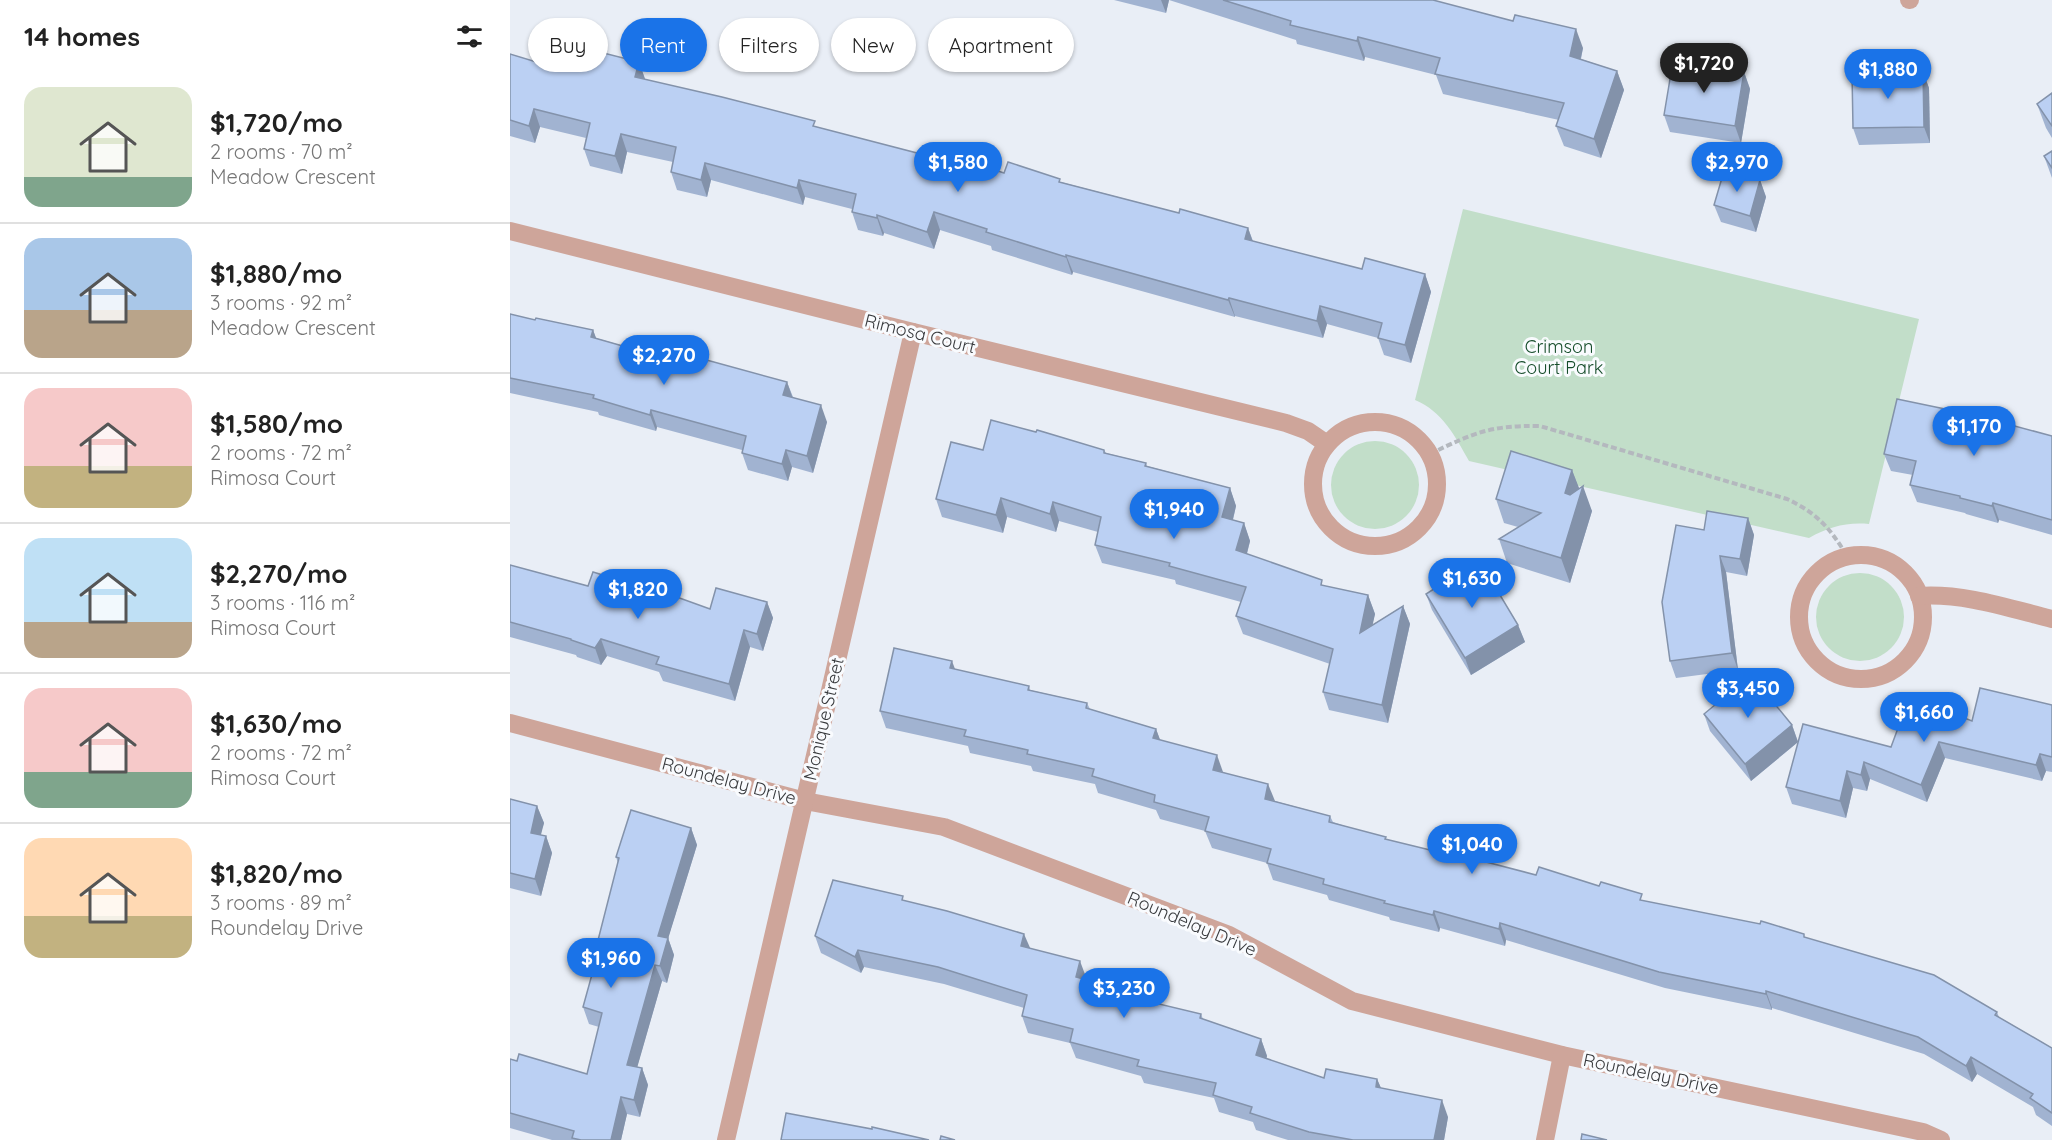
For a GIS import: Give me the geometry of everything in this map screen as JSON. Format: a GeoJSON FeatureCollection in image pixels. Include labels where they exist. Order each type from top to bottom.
{"type":"FeatureCollection","features":[{"type":"Feature","properties":{"kind":"street","name":"Rimosa Court"},"geometry":{"type":"LineString","coordinates":[[510,231],[1286,423],[1308,431],[1327,444]]}},
{"type":"Feature","properties":{"kind":"street","name":"Monique Street"},"geometry":{"type":"LineString","coordinates":[[726,1140],[913,332]]}},
{"type":"Feature","properties":{"kind":"street"},"geometry":{"type":"LineString","coordinates":[[1381,422],[1400,427],[1417,438],[1430,454],[1436,473],[1436,494],[1430,513],[1418,529],[1401,541],[1380,546],[1360,545],[1340,536],[1325,522],[1315,504],[1312,483],[1317,462],[1327,444],[1342,431],[1361,423],[1381,422]]}},
{"type":"Feature","properties":{"kind":"street"},"geometry":{"type":"LineString","coordinates":[[1867,555],[1887,560],[1904,571],[1916,587],[1923,606],[1922,626],[1916,645],[1904,662],[1887,674],[1867,679],[1846,677],[1827,669],[1811,655],[1802,636],[1799,616],[1803,595],[1813,577],[1828,564],[1847,556],[1867,555]]}},
{"type":"Feature","properties":{"kind":"street"},"geometry":{"type":"LineString","coordinates":[[1919,596],[1958,597],[2052,619]]}},
{"type":"Feature","properties":{"kind":"street","name":"Roundelay Drive"},"geometry":{"type":"LineString","coordinates":[[510,723],[805,801],[944,827],[1229,935],[1352,1001],[1562,1055],[1923,1132],[1941,1140]]}},
{"type":"Feature","properties":{"kind":"street"},"geometry":{"type":"LineString","coordinates":[[1545,1140],[1562,1055]]}},
{"type":"Feature","properties":{"kind":"path"},"geometry":{"type":"LineString","coordinates":[[1430,454],[1480,431],[1510,426],[1540,426],[1787,499],[1804,507],[1819,518],[1832,532],[1847,556]]}},
{"type":"Feature","properties":{"kind":"green space","name":"Crimson Court Park"},"geometry":{"type":"Polygon","coordinates":[[[1463,209],[1919,319],[1869,524],[1838,526],[1809,538],[1469,461],[1453,434],[1440,418],[1415,400],[1463,209]]]}},
{"type":"Feature","properties":{"kind":"green space"},"geometry":{"type":"Polygon","coordinates":[[[1366,441],[1384,441],[1400,448],[1412,460],[1419,476],[1419,494],[1412,510],[1400,522],[1384,529],[1366,529],[1350,522],[1338,510],[1331,494],[1331,476],[1338,460],[1350,448],[1366,441]]]}},
{"type":"Feature","properties":{"kind":"green space"},"geometry":{"type":"Polygon","coordinates":[[[1860,573],[1885,580],[1897,592],[1904,617],[1897,642],[1885,654],[1860,661],[1835,654],[1823,642],[1816,617],[1823,592],[1835,580],[1860,573]]]}},
{"type":"Feature","properties":{"kind":"building"},"geometry":{"type":"Polygon","coordinates":[[[1223,0],[1433,0],[1513,21],[1515,15],[1576,29],[1570,56],[1617,71],[1594,139],[1556,126],[1564,103],[1435,74],[1440,58],[1358,37],[1357,41],[1290,25],[1291,21],[1223,0]]]}},
{"type":"Feature","properties":{"kind":"building"},"geometry":{"type":"Polygon","coordinates":[[[510,54],[528,59],[528,72],[608,72],[608,54],[620,57],[620,72],[636,72],[635,77],[815,121],[813,126],[921,154],[923,146],[1004,173],[1008,162],[1060,179],[1059,182],[1179,213],[1180,209],[1248,228],[1245,239],[1362,269],[1365,258],[1425,274],[1405,345],[1378,338],[1382,323],[1320,306],[1317,321],[1229,298],[1228,300],[1066,255],[1066,257],[986,232],[987,229],[934,212],[927,232],[877,215],[877,218],[852,212],[856,194],[799,180],[797,188],[705,163],[701,180],[671,172],[676,147],[621,134],[615,156],[584,149],[590,123],[534,109],[529,126],[510,120],[510,54]]]}},
{"type":"Feature","properties":{"kind":"building"},"geometry":{"type":"Polygon","coordinates":[[[1673,61],[1744,72],[1735,126],[1664,115],[1673,61]]]}},
{"type":"Feature","properties":{"kind":"building"},"geometry":{"type":"Polygon","coordinates":[[[1923,72],[1924,127],[1853,128],[1852,73],[1923,72]]]}},
{"type":"Feature","properties":{"kind":"building"},"geometry":{"type":"Polygon","coordinates":[[[2052,93],[2052,126],[2037,104],[2052,93]]]}},
{"type":"Feature","properties":{"kind":"building"},"geometry":{"type":"Polygon","coordinates":[[[2052,151],[2052,168],[2044,156],[2052,151]]]}},
{"type":"Feature","properties":{"kind":"building"},"geometry":{"type":"Polygon","coordinates":[[[1724,171],[1760,180],[1750,216],[1714,205],[1724,171]]]}},
{"type":"Feature","properties":{"kind":"building"},"geometry":{"type":"Polygon","coordinates":[[[510,314],[593,330],[591,337],[679,362],[681,353],[787,382],[783,395],[821,405],[807,456],[786,450],[782,464],[742,453],[746,436],[651,410],[650,415],[593,398],[594,395],[510,378],[510,314]]]}},
{"type":"Feature","properties":{"kind":"building"},"geometry":{"type":"Polygon","coordinates":[[[1897,399],[1974,415],[2052,436],[2052,520],[1993,503],[1992,506],[1910,485],[1916,461],[1884,454],[1897,399]]]}},
{"type":"Feature","properties":{"kind":"building"},"geometry":{"type":"Polygon","coordinates":[[[991,420],[1036,432],[1037,430],[1104,450],[1104,453],[1146,463],[1145,466],[1230,488],[1222,517],[1244,523],[1236,550],[1322,580],[1321,585],[1368,595],[1360,633],[1403,606],[1382,705],[1323,692],[1333,649],[1236,616],[1246,587],[1169,566],[1170,563],[1095,545],[1101,517],[1053,502],[1050,514],[1001,498],[996,515],[936,499],[951,442],[983,450],[991,420]]]}},
{"type":"Feature","properties":{"kind":"building"},"geometry":{"type":"Polygon","coordinates":[[[1511,451],[1572,470],[1565,493],[1570,495],[1583,486],[1561,558],[1499,539],[1541,513],[1496,499],[1511,451]]]}},
{"type":"Feature","properties":{"kind":"building"},"geometry":{"type":"Polygon","coordinates":[[[1707,511],[1748,518],[1740,559],[1720,556],[1732,653],[1670,661],[1662,602],[1676,525],[1704,530],[1707,511]]]}},
{"type":"Feature","properties":{"kind":"building"},"geometry":{"type":"Polygon","coordinates":[[[1479,560],[1518,625],[1465,658],[1426,594],[1479,560]]]}},
{"type":"Feature","properties":{"kind":"building"},"geometry":{"type":"Polygon","coordinates":[[[510,565],[588,586],[593,572],[648,589],[649,587],[710,609],[716,588],[767,602],[757,634],[744,630],[729,684],[656,664],[659,657],[601,639],[595,648],[510,622],[510,565]]]}},
{"type":"Feature","properties":{"kind":"building"},"geometry":{"type":"Polygon","coordinates":[[[894,648],[952,661],[950,668],[1029,686],[1028,690],[1087,703],[1086,708],[1156,729],[1153,738],[1217,755],[1213,770],[1268,784],[1265,799],[1330,816],[1329,822],[1386,837],[1385,839],[1536,875],[1539,867],[1599,886],[1601,882],[1642,894],[1640,900],[1760,924],[1761,921],[1804,934],[1804,937],[1934,975],[1997,1012],[1995,1015],[2052,1048],[2052,1113],[2030,1098],[2033,1094],[1971,1057],[1966,1066],[1918,1037],[1766,991],[1766,994],[1659,972],[1500,923],[1499,929],[1434,911],[1433,915],[1323,884],[1324,879],[1267,863],[1271,849],[1205,831],[1209,817],[1154,802],[1155,795],[1092,776],[1094,769],[1027,754],[1028,750],[964,736],[966,730],[880,711],[894,648]]]}},
{"type":"Feature","properties":{"kind":"building"},"geometry":{"type":"Polygon","coordinates":[[[1751,675],[1792,725],[1745,764],[1704,714],[1751,675]]]}},
{"type":"Feature","properties":{"kind":"building"},"geometry":{"type":"Polygon","coordinates":[[[1980,688],[2052,705],[2052,757],[2040,754],[2036,765],[1939,742],[1921,785],[1864,762],[1861,775],[1847,771],[1840,801],[1786,787],[1803,724],[1891,747],[1901,720],[1920,728],[1929,704],[1972,721],[1980,688]]]}},
{"type":"Feature","properties":{"kind":"building"},"geometry":{"type":"Polygon","coordinates":[[[510,799],[537,806],[531,833],[546,836],[535,879],[510,873],[510,799]]]}},
{"type":"Feature","properties":{"kind":"building"},"geometry":{"type":"Polygon","coordinates":[[[631,810],[691,828],[658,936],[668,938],[660,966],[655,965],[627,1065],[642,1068],[634,1100],[621,1097],[611,1140],[581,1140],[572,1138],[574,1131],[510,1113],[510,1059],[517,1061],[519,1054],[587,1074],[602,1013],[583,1007],[599,949],[596,948],[619,858],[616,857],[631,810]]]}},
{"type":"Feature","properties":{"kind":"building"},"geometry":{"type":"Polygon","coordinates":[[[833,880],[903,896],[902,900],[1024,934],[1021,946],[1080,961],[1076,977],[1135,993],[1134,998],[1201,1014],[1200,1018],[1261,1039],[1256,1055],[1324,1078],[1326,1069],[1377,1079],[1376,1087],[1442,1100],[1434,1140],[1353,1140],[1309,1132],[1250,1113],[1252,1107],[1213,1095],[1216,1083],[1137,1066],[1139,1060],[1070,1042],[1073,1029],[1022,1016],[1027,995],[938,967],[858,950],[855,957],[815,936],[833,880]]]}},
{"type":"Feature","properties":{"kind":"building"},"geometry":{"type":"Polygon","coordinates":[[[786,1113],[872,1129],[872,1127],[929,1140],[781,1140],[786,1113]]]}},
{"type":"Feature","properties":{"kind":"building"},"geometry":{"type":"Polygon","coordinates":[[[1582,1134],[1607,1140],[1581,1140],[1582,1134]]]}},
{"type":"Feature","properties":{"kind":"building"},"geometry":{"type":"Polygon","coordinates":[[[941,1136],[955,1140],[940,1140],[941,1136]]]}}]}
